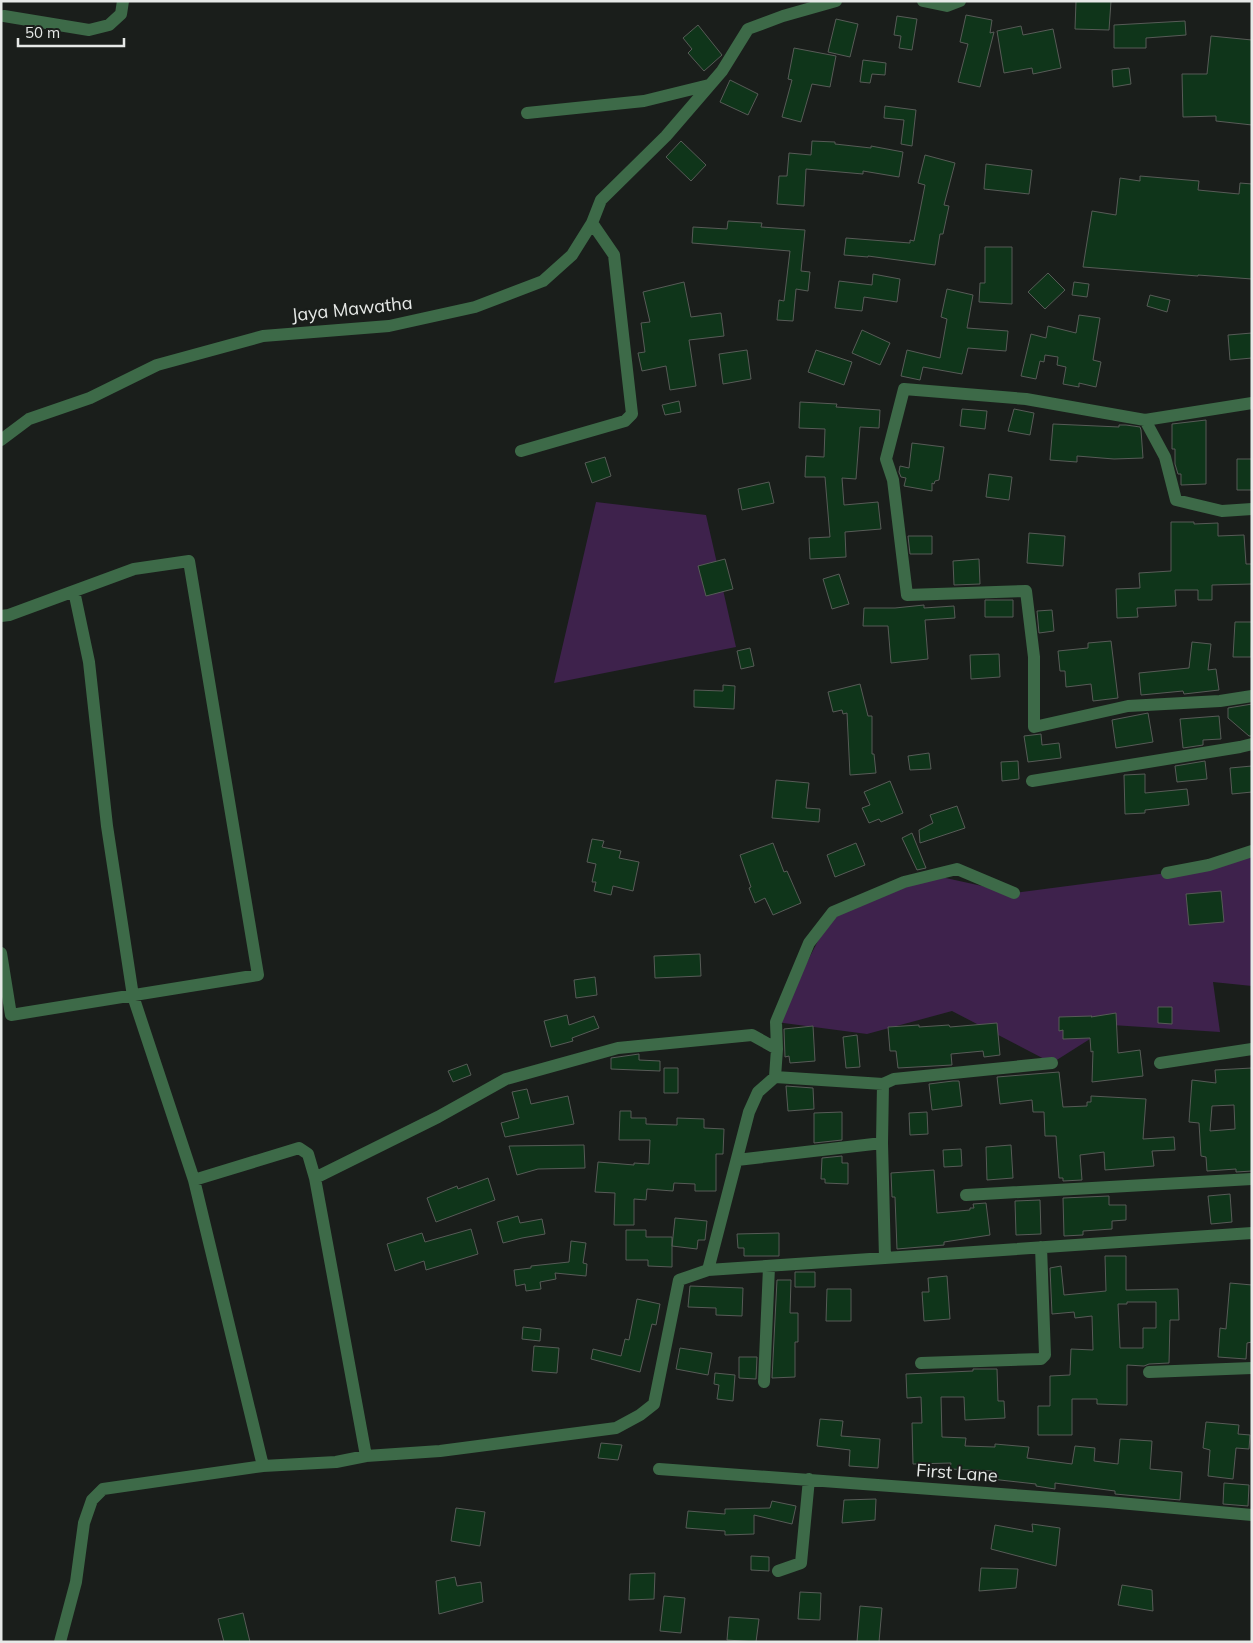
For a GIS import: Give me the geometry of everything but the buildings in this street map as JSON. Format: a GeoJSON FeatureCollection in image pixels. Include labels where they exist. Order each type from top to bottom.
{"type":"FeatureCollection","features":[{"type":"Feature","properties":{"kind":"street"},"geometry":{"type":"LineString","coordinates":[[4,16],[89,30],[109,25],[120,14],[123,1]]}},
{"type":"Feature","properties":{"kind":"street","name":"Jaya Mawatha"},"geometry":{"type":"LineString","coordinates":[[1,440],[29,419],[90,398],[157,365],[263,336],[389,326],[474,307],[543,281],[572,255],[592,223],[601,200],[666,136],[722,71],[748,29],[783,16],[836,1]]}},
{"type":"Feature","properties":{"kind":"street"},"geometry":{"type":"LineString","coordinates":[[923,1],[947,6],[960,1]]}},
{"type":"Feature","properties":{"kind":"street"},"geometry":{"type":"LineString","coordinates":[[527,113],[644,101],[704,87],[712,83]]}},
{"type":"Feature","properties":{"kind":"street"},"geometry":{"type":"LineString","coordinates":[[521,451],[625,421],[632,414],[614,255],[592,223]]}},
{"type":"Feature","properties":{"kind":"street"},"geometry":{"type":"LineString","coordinates":[[1252,403],[1146,420],[1026,399],[904,389],[886,459],[893,480],[907,595],[1026,591],[1034,658],[1034,727],[1128,706],[1220,701],[1252,696]]}},
{"type":"Feature","properties":{"kind":"street"},"geometry":{"type":"LineString","coordinates":[[1146,420],[1165,457],[1176,500],[1222,511],[1252,509]]}},
{"type":"Feature","properties":{"kind":"street"},"geometry":{"type":"LineString","coordinates":[[1,616],[9,615],[134,569],[189,561],[258,975],[11,1015],[1,953]]}},
{"type":"Feature","properties":{"kind":"street"},"geometry":{"type":"LineString","coordinates":[[74,590],[90,662],[107,826],[132,996],[194,1180],[263,1466]]}},
{"type":"Feature","properties":{"kind":"street"},"geometry":{"type":"LineString","coordinates":[[1032,781],[1252,744]]}},
{"type":"Feature","properties":{"kind":"street"},"geometry":{"type":"LineString","coordinates":[[1167,873],[1209,866],[1252,851]]}},
{"type":"Feature","properties":{"kind":"street"},"geometry":{"type":"LineString","coordinates":[[708,1270],[749,1112],[758,1092],[775,1077],[778,1049],[776,1022],[809,943],[833,912],[904,882],[957,869],[1014,893]]}},
{"type":"Feature","properties":{"kind":"street"},"geometry":{"type":"LineString","coordinates":[[316,1178],[515,1076],[618,1048],[752,1035],[778,1049]]}},
{"type":"Feature","properties":{"kind":"street"},"geometry":{"type":"LineString","coordinates":[[1160,1063],[1252,1050]]}},
{"type":"Feature","properties":{"kind":"street"},"geometry":{"type":"LineString","coordinates":[[775,1077],[883,1084],[894,1079],[1052,1063]]}},
{"type":"Feature","properties":{"kind":"street"},"geometry":{"type":"LineString","coordinates":[[883,1084],[882,1143],[885,1258]]}},
{"type":"Feature","properties":{"kind":"street"},"geometry":{"type":"LineString","coordinates":[[737,1160],[882,1143]]}},
{"type":"Feature","properties":{"kind":"street"},"geometry":{"type":"LineString","coordinates":[[194,1180],[299,1148],[308,1154],[316,1178],[366,1456]]}},
{"type":"Feature","properties":{"kind":"street"},"geometry":{"type":"LineString","coordinates":[[966,1195],[1252,1180]]}},
{"type":"Feature","properties":{"kind":"street"},"geometry":{"type":"LineString","coordinates":[[60,1642],[76,1582],[84,1523],[92,1500],[103,1489],[263,1466],[336,1462],[366,1456],[440,1452],[616,1428],[640,1415],[654,1404],[679,1280],[708,1270],[1252,1233]]}},
{"type":"Feature","properties":{"kind":"street"},"geometry":{"type":"LineString","coordinates":[[921,1363],[1041,1359],[1046,1355],[1041,1247]]}},
{"type":"Feature","properties":{"kind":"street"},"geometry":{"type":"LineString","coordinates":[[764,1382],[769,1267]]}},
{"type":"Feature","properties":{"kind":"street"},"geometry":{"type":"LineString","coordinates":[[1149,1372],[1252,1368]]}},
{"type":"Feature","properties":{"kind":"street","name":"First Lane"},"geometry":{"type":"LineString","coordinates":[[659,1469],[809,1479],[1252,1515]]}},
{"type":"Feature","properties":{"kind":"street"},"geometry":{"type":"LineString","coordinates":[[778,1571],[801,1563],[809,1479]]}},
{"type":"Feature","properties":{"kind":"shaded area"},"geometry":{"type":"Polygon","coordinates":[[[596,502],[706,515],[736,647],[554,683],[596,502]]]}},
{"type":"Feature","properties":{"kind":"shaded area"},"geometry":{"type":"Polygon","coordinates":[[[1252,849],[1252,986],[1213,982],[1220,1032],[1112,1025],[1052,1063],[952,1011],[867,1034],[776,1022],[833,912],[932,875],[1014,893],[1167,873],[1252,849]]]}}]}
